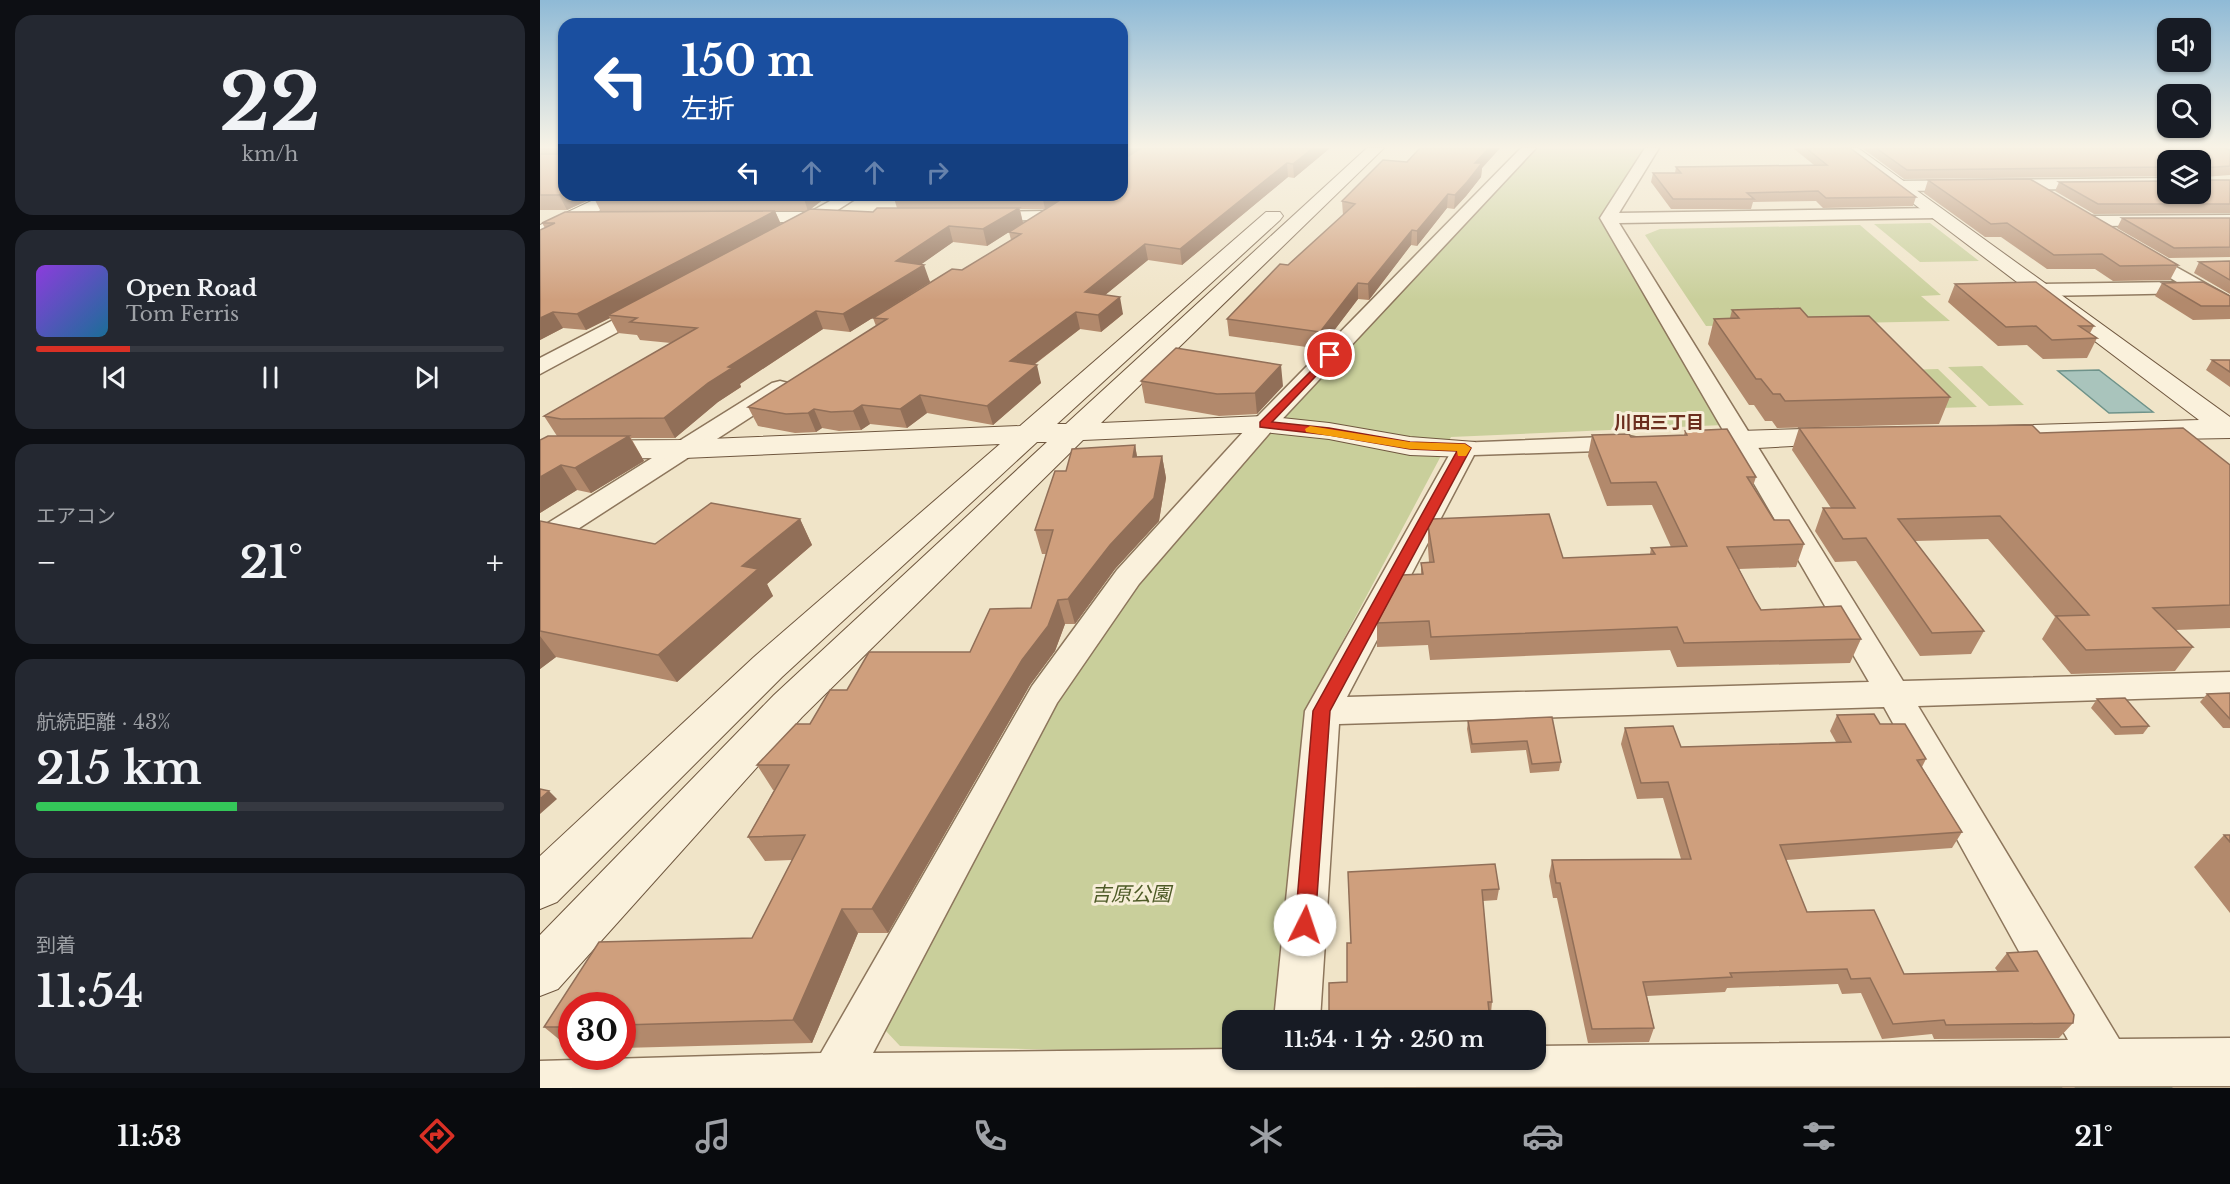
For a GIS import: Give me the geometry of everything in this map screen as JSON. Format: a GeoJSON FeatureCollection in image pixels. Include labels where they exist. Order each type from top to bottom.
{"type":"FeatureCollection","features":[{"type":"Feature","properties":{"kind":"street"},"geometry":{"type":"LineString","coordinates":[[540,887],[768,667],[1031,434],[1170,305],[1292,199]]}},
{"type":"Feature","properties":{"kind":"street"},"geometry":{"type":"LineString","coordinates":[[540,971],[788,706],[1322,199]]}},
{"type":"Feature","properties":{"kind":"street"},"geometry":{"type":"LineString","coordinates":[[834,1077],[1044,695],[1128,577],[1264,424],[1480,199]]}},
{"type":"Feature","properties":{"kind":"street"},"geometry":{"type":"LineString","coordinates":[[1608,218],[1620,199]]}},
{"type":"Feature","properties":{"kind":"street"},"geometry":{"type":"LineString","coordinates":[[1916,199],[2229,429]]}},
{"type":"Feature","properties":{"kind":"street"},"geometry":{"type":"LineString","coordinates":[[540,231],[606,201]]}},
{"type":"Feature","properties":{"kind":"street"},"geometry":{"type":"LineString","coordinates":[[781,234],[842,201]]}},
{"type":"Feature","properties":{"kind":"street"},"geometry":{"type":"LineString","coordinates":[[2073,210],[2230,305]]}},
{"type":"Feature","properties":{"kind":"street"},"geometry":{"type":"LineString","coordinates":[[966,217],[1058,211],[1020,235]]}},
{"type":"Feature","properties":{"kind":"street"},"geometry":{"type":"LineString","coordinates":[[1608,218],[1936,213]]}},
{"type":"Feature","properties":{"kind":"street"},"geometry":{"type":"LineString","coordinates":[[719,218],[848,217]]}},
{"type":"Feature","properties":{"kind":"street"},"geometry":{"type":"LineString","coordinates":[[540,219],[614,218]]}},
{"type":"Feature","properties":{"kind":"street"},"geometry":{"type":"LineString","coordinates":[[1608,218],[1727,440],[1894,696],[2106,1062]]}},
{"type":"Feature","properties":{"kind":"street"},"geometry":{"type":"LineString","coordinates":[[2092,221],[2230,220]]}},
{"type":"Feature","properties":{"kind":"street"},"geometry":{"type":"LineString","coordinates":[[2164,266],[2197,265]]}},
{"type":"Feature","properties":{"kind":"street"},"geometry":{"type":"LineString","coordinates":[[2041,290],[2198,287]]}},
{"type":"Feature","properties":{"kind":"street"},"geometry":{"type":"LineString","coordinates":[[540,367],[666,298]]}},
{"type":"Feature","properties":{"kind":"street"},"geometry":{"type":"LineString","coordinates":[[540,541],[802,373]]}},
{"type":"Feature","properties":{"kind":"street"},"geometry":{"type":"LineString","coordinates":[[540,450],[684,448],[1264,424],[1329,431],[1410,446],[1465,448],[1656,442]]}},
{"type":"Feature","properties":{"kind":"street"},"geometry":{"type":"LineString","coordinates":[[1967,434],[2229,429]]}},
{"type":"Feature","properties":{"kind":"street"},"geometry":{"type":"LineString","coordinates":[[1727,440],[1865,437]]}},
{"type":"Feature","properties":{"kind":"street"},"geometry":{"type":"LineString","coordinates":[[1298,1010],[1322,711],[1465,448]]}},
{"type":"Feature","properties":{"kind":"street"},"geometry":{"type":"LineString","coordinates":[[1322,711],[1894,696],[2230,684]]}},
{"type":"Feature","properties":{"kind":"street"},"geometry":{"type":"LineString","coordinates":[[540,1085],[834,1077],[1294,1074],[2230,1062]]}},
{"type":"Feature","properties":{"kind":"green space","name":"吉原公園"},"geometry":{"type":"Polygon","coordinates":[[[1489,199],[1613,199],[1601,217],[1723,425],[1451,437],[1307,708],[1277,1010],[1222,1010],[1222,1054],[900,1046],[885,1030],[1057,695],[1133,585],[1265,438],[1489,199]]]}},
{"type":"Feature","properties":{"kind":"green space"},"geometry":{"type":"Polygon","coordinates":[[[1930,223],[1979,261],[1920,262],[1874,224],[1930,223]]]}},
{"type":"Feature","properties":{"kind":"green space"},"geometry":{"type":"Polygon","coordinates":[[[1860,225],[1941,295],[1921,296],[1950,321],[1706,326],[1645,235],[1660,229],[1860,225]]]}},
{"type":"Feature","properties":{"kind":"green space"},"geometry":{"type":"Polygon","coordinates":[[[1982,366],[2024,405],[1989,406],[1948,367],[1982,366]]]}},
{"type":"Feature","properties":{"kind":"green space"},"geometry":{"type":"Polygon","coordinates":[[[1938,369],[1977,407],[1938,408],[1901,370],[1938,369]]]}},
{"type":"Feature","properties":{"kind":"water"},"geometry":{"type":"Polygon","coordinates":[[[2099,370],[2153,412],[2109,413],[2058,371],[2099,370]]]}},
{"type":"Feature","properties":{"kind":"building"},"geometry":{"type":"Polygon","coordinates":[[[1242,199],[1180,249],[1145,244],[1085,292],[1120,297],[1098,315],[1076,312],[1010,361],[1037,365],[987,406],[920,395],[900,409],[862,405],[853,411],[831,412],[814,409],[808,413],[786,414],[748,407],[887,319],[873,318],[952,269],[962,270],[1021,234],[1009,232],[1058,201],[1242,199]]]}},
{"type":"Feature","properties":{"kind":"building"},"geometry":{"type":"Polygon","coordinates":[[[1344,199],[1444,199],[1417,231],[1412,230],[1368,284],[1358,283],[1320,332],[1227,319],[1280,264],[1288,265],[1355,204],[1342,201],[1344,199]]]}},
{"type":"Feature","properties":{"kind":"building"},"geometry":{"type":"Polygon","coordinates":[[[1955,199],[2064,199],[2178,265],[2120,266],[2102,254],[2054,255],[2007,223],[1991,224],[1955,199]]]}},
{"type":"Feature","properties":{"kind":"building"},"geometry":{"type":"Polygon","coordinates":[[[2089,199],[2157,199],[2157,204],[2098,204],[2089,199]]]}},
{"type":"Feature","properties":{"kind":"building"},"geometry":{"type":"Polygon","coordinates":[[[2211,199],[2230,199],[2230,204],[2211,204],[2211,199]]]}},
{"type":"Feature","properties":{"kind":"building"},"geometry":{"type":"Polygon","coordinates":[[[877,208],[1019,208],[983,229],[949,226],[896,261],[924,265],[843,314],[816,311],[728,367],[732,368],[708,383],[664,418],[561,419],[544,416],[697,328],[630,322],[637,318],[608,315],[810,209],[873,212],[877,208]]]}},
{"type":"Feature","properties":{"kind":"building"},"geometry":{"type":"Polygon","coordinates":[[[775,211],[577,314],[553,312],[540,318],[540,230],[555,223],[542,223],[565,212],[775,211]]]}},
{"type":"Feature","properties":{"kind":"building"},"geometry":{"type":"Polygon","coordinates":[[[2122,218],[2230,218],[2230,247],[2174,248],[2122,218]]]}},
{"type":"Feature","properties":{"kind":"building"},"geometry":{"type":"Polygon","coordinates":[[[2230,261],[2230,280],[2199,262],[2230,261]]]}},
{"type":"Feature","properties":{"kind":"building"},"geometry":{"type":"Polygon","coordinates":[[[2036,282],[2094,326],[2079,326],[2097,338],[2052,340],[2036,326],[2006,327],[1955,284],[2036,282]]]}},
{"type":"Feature","properties":{"kind":"building"},"geometry":{"type":"Polygon","coordinates":[[[2203,282],[2230,296],[2230,306],[2201,306],[2162,283],[2203,282]]]}},
{"type":"Feature","properties":{"kind":"building"},"geometry":{"type":"Polygon","coordinates":[[[1800,308],[1808,317],[1869,316],[1950,397],[1785,401],[1780,394],[1773,394],[1761,379],[1756,379],[1714,319],[1739,318],[1732,310],[1800,308]]]}},
{"type":"Feature","properties":{"kind":"building"},"geometry":{"type":"Polygon","coordinates":[[[1176,348],[1281,365],[1255,393],[1217,394],[1141,381],[1176,348]]]}},
{"type":"Feature","properties":{"kind":"building"},"geometry":{"type":"Polygon","coordinates":[[[2212,360],[2230,360],[2230,372],[2212,360]]]}},
{"type":"Feature","properties":{"kind":"building"},"geometry":{"type":"Polygon","coordinates":[[[2032,425],[2040,433],[2183,428],[2230,465],[2230,605],[2153,608],[2193,647],[2086,650],[2056,616],[2089,615],[2000,516],[1898,519],[1984,631],[1932,633],[1866,538],[1843,539],[1823,508],[1855,508],[1799,428],[2032,425]]]}},
{"type":"Feature","properties":{"kind":"building"},"geometry":{"type":"Polygon","coordinates":[[[1727,429],[1756,477],[1747,477],[1774,520],[1789,520],[1804,544],[1727,547],[1761,610],[1841,606],[1861,639],[1684,643],[1677,627],[1431,637],[1429,621],[1377,623],[1402,575],[1423,574],[1421,563],[1434,562],[1428,525],[1432,519],[1549,514],[1563,558],[1655,554],[1651,548],[1687,546],[1656,482],[1611,483],[1592,435],[1629,434],[1631,437],[1687,435],[1685,431],[1727,429]]]}},
{"type":"Feature","properties":{"kind":"building"},"geometry":{"type":"Polygon","coordinates":[[[548,436],[629,436],[575,468],[561,465],[540,477],[540,440],[548,436]]]}},
{"type":"Feature","properties":{"kind":"building"},"geometry":{"type":"Polygon","coordinates":[[[1135,445],[1133,457],[1162,456],[1154,498],[1110,545],[1068,599],[1058,600],[1048,626],[1022,660],[872,909],[842,909],[793,1020],[636,1025],[636,992],[567,992],[599,942],[752,938],[805,835],[748,837],[789,765],[757,765],[796,724],[810,724],[830,690],[847,690],[869,652],[970,652],[990,609],[1031,608],[1053,530],[1035,530],[1055,471],[1066,471],[1072,449],[1135,445]]]}},
{"type":"Feature","properties":{"kind":"building"},"geometry":{"type":"Polygon","coordinates":[[[711,503],[800,519],[742,566],[758,569],[658,655],[540,631],[540,521],[655,544],[711,503]]]}},
{"type":"Feature","properties":{"kind":"building"},"geometry":{"type":"Polygon","coordinates":[[[2230,693],[2230,719],[2207,694],[2230,693]]]}},
{"type":"Feature","properties":{"kind":"building"},"geometry":{"type":"Polygon","coordinates":[[[2125,698],[2149,726],[2121,727],[2097,699],[2125,698]]]}},
{"type":"Feature","properties":{"kind":"building"},"geometry":{"type":"Polygon","coordinates":[[[1874,714],[1880,724],[1905,724],[1926,759],[1917,760],[1962,832],[1780,845],[1807,912],[1874,910],[1904,974],[2018,971],[2007,953],[2037,951],[2074,1015],[2073,1023],[1946,1025],[1944,1020],[1893,1024],[1870,978],[1851,979],[1847,969],[1730,973],[1732,977],[1643,982],[1654,1028],[1592,1029],[1560,883],[1556,883],[1552,860],[1691,859],[1668,782],[1641,783],[1625,728],[1673,726],[1681,747],[1851,742],[1837,715],[1874,714]]]}},
{"type":"Feature","properties":{"kind":"building"},"geometry":{"type":"Polygon","coordinates":[[[1552,717],[1561,762],[1532,764],[1527,741],[1472,744],[1468,721],[1552,717]]]}},
{"type":"Feature","properties":{"kind":"building"},"geometry":{"type":"Polygon","coordinates":[[[540,789],[549,791],[540,799],[540,789]]]}},
{"type":"Feature","properties":{"kind":"building"},"geometry":{"type":"Polygon","coordinates":[[[1495,864],[1499,889],[1482,890],[1492,1002],[1488,1002],[1489,1010],[1329,1010],[1329,983],[1347,982],[1347,943],[1351,943],[1348,872],[1495,864]]]}},
{"type":"Feature","properties":{"kind":"building"},"geometry":{"type":"Polygon","coordinates":[[[558,1005],[558,1027],[544,1027],[558,1005]]]}},
{"type":"Feature","properties":{"kind":"waterway"},"geometry":{"type":"LineString","coordinates":[[1757,1088],[2056,1086]]}},
{"type":"Feature","properties":{"kind":"waterway"},"geometry":{"type":"LineString","coordinates":[[2081,1086],[2166,1088]]}},
{"type":"Feature","properties":{"kind":"slow traffic"},"geometry":{"type":"LineString","coordinates":[[1310,429],[1410,446],[1465,448],[1462,454]]}},
{"type":"Feature","properties":{"kind":"district","name":"川田三丁目"},"geometry":{"type":"Point","coordinates":[1659,423]}},
{"type":"Feature","properties":{"kind":"route"},"geometry":{"type":"LineString","coordinates":[[1305,925],[1322,711],[1465,448],[1410,446],[1329,431],[1264,424],[1330,355]]}}]}
